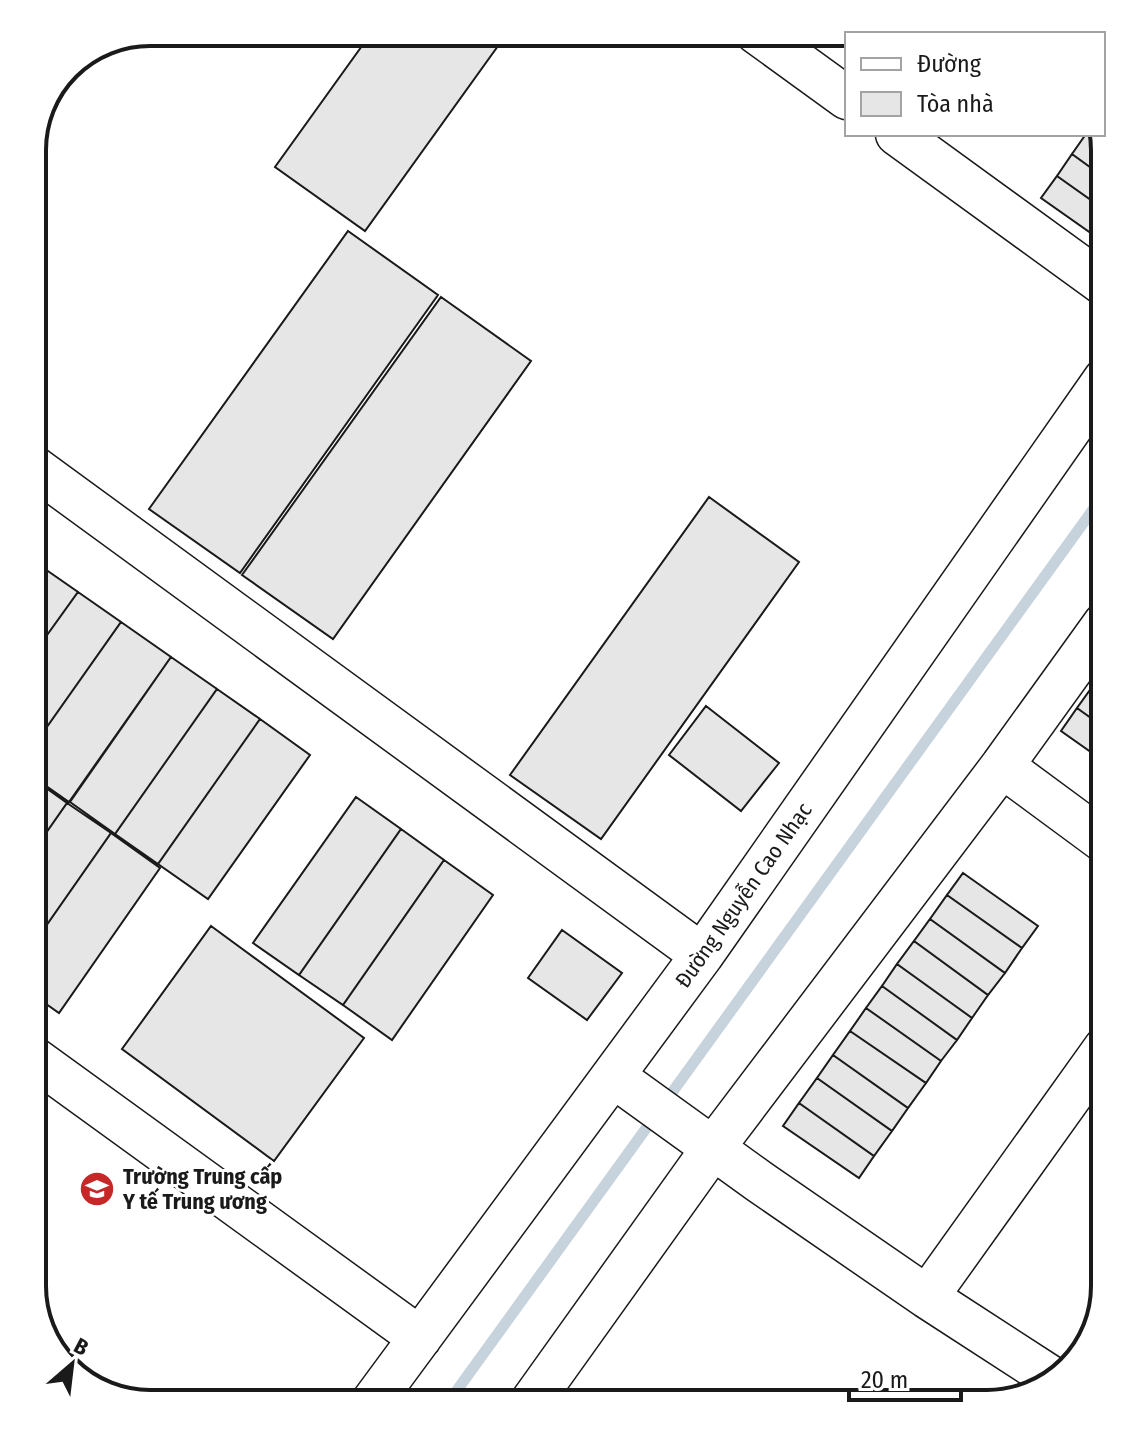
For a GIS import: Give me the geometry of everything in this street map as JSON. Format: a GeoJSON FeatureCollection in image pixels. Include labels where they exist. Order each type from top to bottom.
{"type":"FeatureCollection","features":[{"type":"Feature","properties":{"kind":"street"},"geometry":{"type":"LineString","coordinates":[[775,46],[845,97]]}},
{"type":"Feature","properties":{"kind":"street"},"geometry":{"type":"LineString","coordinates":[[900,136],[1091,275]]}},
{"type":"Feature","properties":{"kind":"street","name":"Đường Nguyễn Cao Nhạc"},"geometry":{"type":"LineString","coordinates":[[381,1390],[624,1085],[702,955],[1091,399]]}},
{"type":"Feature","properties":{"kind":"street"},"geometry":{"type":"LineString","coordinates":[[46,476],[702,955]]}},
{"type":"Feature","properties":{"kind":"street"},"geometry":{"type":"LineString","coordinates":[[540,1390],[708,1144],[1002,766],[1091,642]]}},
{"type":"Feature","properties":{"kind":"street"},"geometry":{"type":"LineString","coordinates":[[1002,766],[1091,832]]}},
{"type":"Feature","properties":{"kind":"street"},"geometry":{"type":"LineString","coordinates":[[46,1067],[420,1338]]}},
{"type":"Feature","properties":{"kind":"street"},"geometry":{"type":"LineString","coordinates":[[927,1297],[1091,1068]]}},
{"type":"Feature","properties":{"kind":"street"},"geometry":{"type":"LineString","coordinates":[[624,1085],[927,1297],[1044,1373]]}},
{"type":"Feature","properties":{"kind":"building"},"geometry":{"type":"Polygon","coordinates":[[[362,46],[498,46],[365,231],[275,167],[362,46]]]}},
{"type":"Feature","properties":{"kind":"building"},"geometry":{"type":"Polygon","coordinates":[[[1085,136],[1090,136],[1091,168],[1072,154],[1085,136]]]}},
{"type":"Feature","properties":{"kind":"building"},"geometry":{"type":"Polygon","coordinates":[[[1072,154],[1091,168],[1091,200],[1057,176],[1072,154]]]}},
{"type":"Feature","properties":{"kind":"building"},"geometry":{"type":"Polygon","coordinates":[[[1057,176],[1091,200],[1091,233],[1041,198],[1057,176]]]}},
{"type":"Feature","properties":{"kind":"building"},"geometry":{"type":"Polygon","coordinates":[[[348,231],[438,295],[240,573],[149,509],[348,231]]]}},
{"type":"Feature","properties":{"kind":"building"},"geometry":{"type":"Polygon","coordinates":[[[441,297],[531,361],[333,639],[242,575],[441,297]]]}},
{"type":"Feature","properties":{"kind":"building"},"geometry":{"type":"Polygon","coordinates":[[[709,497],[799,562],[601,839],[510,775],[709,497]]]}},
{"type":"Feature","properties":{"kind":"building"},"geometry":{"type":"Polygon","coordinates":[[[46,570],[78,592],[46,637],[46,570]]]}},
{"type":"Feature","properties":{"kind":"building"},"geometry":{"type":"Polygon","coordinates":[[[78,592],[121,622],[46,728],[46,637],[78,592]]]}},
{"type":"Feature","properties":{"kind":"building"},"geometry":{"type":"Polygon","coordinates":[[[121,622],[171,657],[69,802],[46,786],[46,728],[121,622]]]}},
{"type":"Feature","properties":{"kind":"building"},"geometry":{"type":"Polygon","coordinates":[[[171,657],[217,689],[115,834],[70,802],[171,657]]]}},
{"type":"Feature","properties":{"kind":"building"},"geometry":{"type":"Polygon","coordinates":[[[217,689],[260,719],[158,864],[115,834],[217,689]]]}},
{"type":"Feature","properties":{"kind":"building"},"geometry":{"type":"Polygon","coordinates":[[[1091,689],[1091,718],[1077,708],[1091,689]]]}},
{"type":"Feature","properties":{"kind":"building"},"geometry":{"type":"Polygon","coordinates":[[[706,706],[779,763],[741,811],[669,755],[706,706]]]}},
{"type":"Feature","properties":{"kind":"building"},"geometry":{"type":"Polygon","coordinates":[[[1077,708],[1091,718],[1091,752],[1061,731],[1077,708]]]}},
{"type":"Feature","properties":{"kind":"building"},"geometry":{"type":"Polygon","coordinates":[[[260,719],[310,755],[208,899],[158,864],[260,719]]]}},
{"type":"Feature","properties":{"kind":"building"},"geometry":{"type":"Polygon","coordinates":[[[46,788],[67,803],[46,833],[46,788]]]}},
{"type":"Feature","properties":{"kind":"building"},"geometry":{"type":"Polygon","coordinates":[[[356,797],[401,829],[299,975],[253,943],[356,797]]]}},
{"type":"Feature","properties":{"kind":"building"},"geometry":{"type":"Polygon","coordinates":[[[67,803],[111,833],[46,926],[46,833],[67,803]]]}},
{"type":"Feature","properties":{"kind":"building"},"geometry":{"type":"Polygon","coordinates":[[[401,829],[444,860],[343,1005],[299,975],[401,829]]]}},
{"type":"Feature","properties":{"kind":"building"},"geometry":{"type":"Polygon","coordinates":[[[111,833],[160,868],[59,1013],[46,1004],[46,926],[111,833]]]}},
{"type":"Feature","properties":{"kind":"building"},"geometry":{"type":"Polygon","coordinates":[[[444,860],[493,895],[392,1040],[343,1005],[444,860]]]}},
{"type":"Feature","properties":{"kind":"building"},"geometry":{"type":"Polygon","coordinates":[[[963,873],[1038,926],[1022,948],[947,895],[963,873]]]}},
{"type":"Feature","properties":{"kind":"building"},"geometry":{"type":"Polygon","coordinates":[[[947,895],[1022,948],[1005,973],[930,919],[947,895]]]}},
{"type":"Feature","properties":{"kind":"building"},"geometry":{"type":"Polygon","coordinates":[[[930,919],[1005,973],[988,995],[914,941],[930,919]]]}},
{"type":"Feature","properties":{"kind":"building"},"geometry":{"type":"Polygon","coordinates":[[[211,926],[364,1038],[274,1161],[122,1049],[211,926]]]}},
{"type":"Feature","properties":{"kind":"building"},"geometry":{"type":"Polygon","coordinates":[[[562,930],[622,973],[587,1020],[528,978],[562,930]]]}},
{"type":"Feature","properties":{"kind":"building"},"geometry":{"type":"Polygon","coordinates":[[[914,941],[988,995],[972,1018],[897,964],[914,941]]]}},
{"type":"Feature","properties":{"kind":"building"},"geometry":{"type":"Polygon","coordinates":[[[897,964],[972,1018],[957,1040],[882,986],[897,964]]]}},
{"type":"Feature","properties":{"kind":"building"},"geometry":{"type":"Polygon","coordinates":[[[882,986],[957,1040],[941,1061],[866,1008],[882,986]]]}},
{"type":"Feature","properties":{"kind":"building"},"geometry":{"type":"Polygon","coordinates":[[[866,1008],[941,1061],[926,1083],[850,1031],[866,1008]]]}},
{"type":"Feature","properties":{"kind":"building"},"geometry":{"type":"Polygon","coordinates":[[[850,1031],[926,1083],[908,1108],[833,1055],[850,1031]]]}},
{"type":"Feature","properties":{"kind":"building"},"geometry":{"type":"Polygon","coordinates":[[[833,1055],[908,1108],[892,1131],[817,1078],[833,1055]]]}},
{"type":"Feature","properties":{"kind":"building"},"geometry":{"type":"Polygon","coordinates":[[[817,1078],[892,1131],[874,1156],[799,1103],[817,1078]]]}},
{"type":"Feature","properties":{"kind":"building"},"geometry":{"type":"Polygon","coordinates":[[[799,1103],[874,1156],[859,1178],[783,1126],[799,1103]]]}},
{"type":"Feature","properties":{"kind":"waterway"},"geometry":{"type":"LineString","coordinates":[[457,1390],[1091,512]]}},
{"type":"Feature","properties":{"kind":"place","name":"Trường Trung cấp Y tế Trung ương"},"geometry":{"type":"Point","coordinates":[97,1189]}}]}
